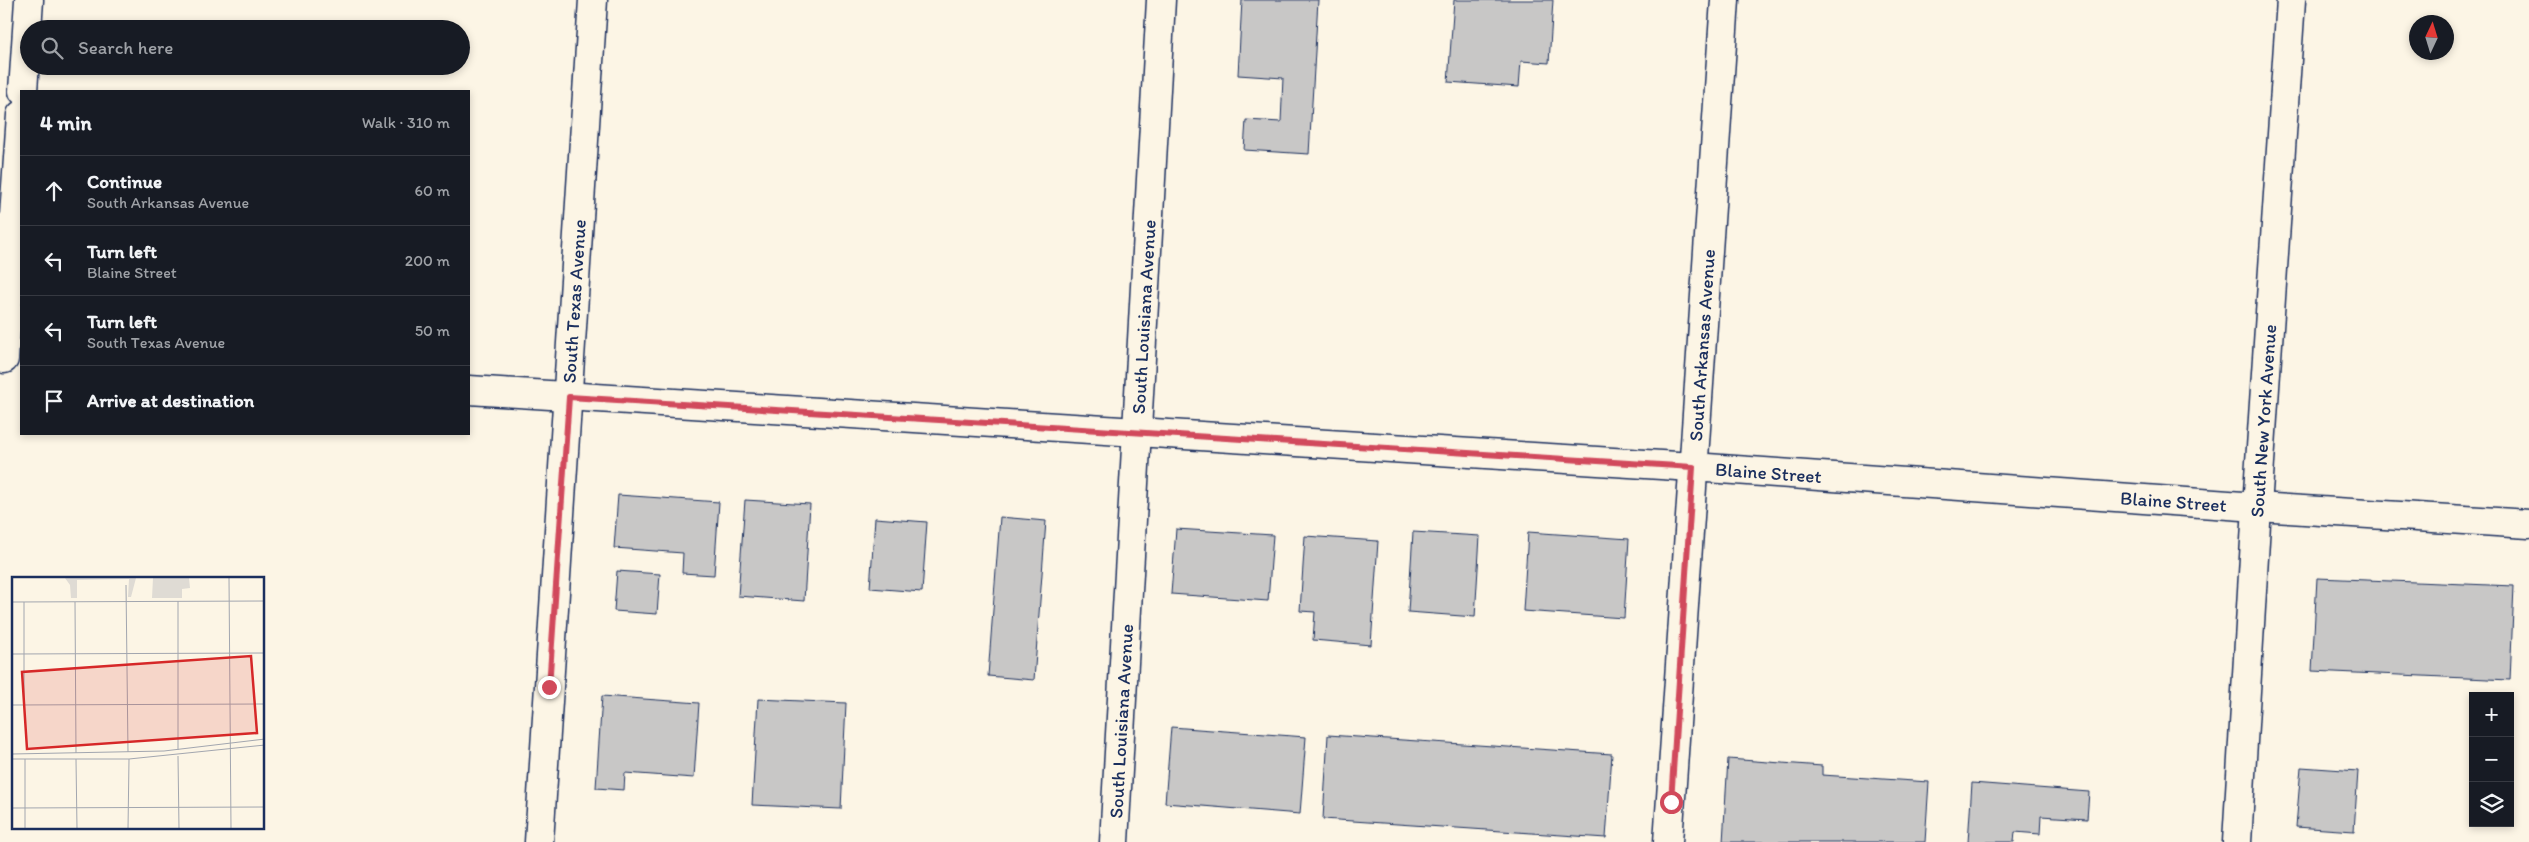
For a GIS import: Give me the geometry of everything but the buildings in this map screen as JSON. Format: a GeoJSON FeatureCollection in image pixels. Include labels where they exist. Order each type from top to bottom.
{"type":"FeatureCollection","features":[{"type":"Feature","properties":{"kind":"street"},"geometry":{"type":"LineString","coordinates":[[28,20],[29,0]]}},
{"type":"Feature","properties":{"kind":"street","name":"South Texas Avenue"},"geometry":{"type":"LineString","coordinates":[[539,842],[593,0]]}},
{"type":"Feature","properties":{"kind":"street","name":"South Louisiana Avenue"},"geometry":{"type":"LineString","coordinates":[[1114,842],[1161,0]]}},
{"type":"Feature","properties":{"kind":"street","name":"South Arkansas Avenue"},"geometry":{"type":"LineString","coordinates":[[1668,842],[1725,0]]}},
{"type":"Feature","properties":{"kind":"street","name":"South New York Avenue"},"geometry":{"type":"LineString","coordinates":[[2237,842],[2291,0]]}},
{"type":"Feature","properties":{"kind":"street"},"geometry":{"type":"LineString","coordinates":[[23,90],[24,75]]}},
{"type":"Feature","properties":{"kind":"street"},"geometry":{"type":"LineString","coordinates":[[8,359],[20,134]]}},
{"type":"Feature","properties":{"kind":"street","name":"Blaine Street"},"geometry":{"type":"LineString","coordinates":[[470,390],[1693,467],[2257,507],[2529,524]]}},
{"type":"Feature","properties":{"kind":"route"},"geometry":{"type":"LineString","coordinates":[[549,687],[569,397],[1693,467],[1671,802]]}}]}
